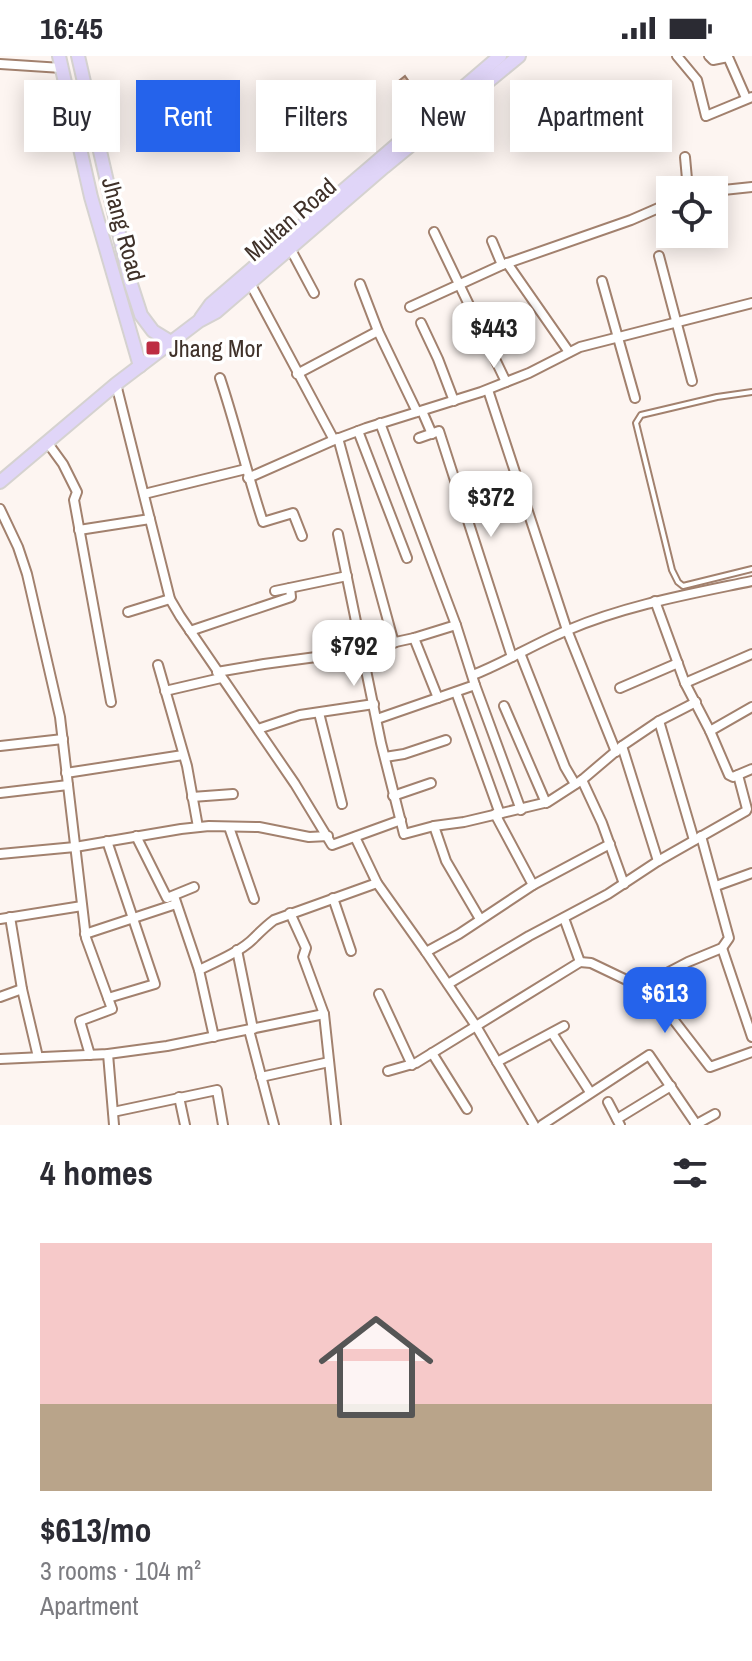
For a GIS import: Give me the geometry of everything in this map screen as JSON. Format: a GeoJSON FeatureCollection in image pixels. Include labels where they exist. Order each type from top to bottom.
{"type":"FeatureCollection","features":[{"type":"Feature","properties":{"kind":"main road","name":"Jhang Road"},"geometry":{"type":"LineString","coordinates":[[78,56],[130,281],[141,315],[153,331],[171,342]]}},
{"type":"Feature","properties":{"kind":"main road","name":"Multan Road"},"geometry":{"type":"LineString","coordinates":[[0,482],[116,384],[199,321],[216,312],[519,56]]}},
{"type":"Feature","properties":{"kind":"main road","name":"Multan Road"},"geometry":{"type":"LineString","coordinates":[[470,80],[496,57]]}},
{"type":"Feature","properties":{"kind":"main road","name":"Jhang Road"},"geometry":{"type":"LineString","coordinates":[[61,62],[91,197],[140,366]]}},
{"type":"Feature","properties":{"kind":"main road","name":"Multan Road"},"geometry":{"type":"LineString","coordinates":[[199,321],[211,304],[392,149]]}},
{"type":"Feature","properties":{"kind":"street"},"geometry":{"type":"LineString","coordinates":[[677,56],[697,80],[706,116],[749,98],[728,57],[713,60],[709,56]]}},
{"type":"Feature","properties":{"kind":"street"},"geometry":{"type":"LineString","coordinates":[[0,64],[61,62]]}},
{"type":"Feature","properties":{"kind":"street"},"geometry":{"type":"LineString","coordinates":[[685,157],[687,176]]}},
{"type":"Feature","properties":{"kind":"street"},"geometry":{"type":"LineString","coordinates":[[728,190],[752,187]]}},
{"type":"Feature","properties":{"kind":"street"},"geometry":{"type":"LineString","coordinates":[[410,307],[504,264],[656,209]]}},
{"type":"Feature","properties":{"kind":"street"},"geometry":{"type":"LineString","coordinates":[[434,232],[506,382]]}},
{"type":"Feature","properties":{"kind":"street"},"geometry":{"type":"LineString","coordinates":[[492,241],[504,264],[569,352]]}},
{"type":"Feature","properties":{"kind":"street"},"geometry":{"type":"LineString","coordinates":[[290,248],[314,293]]}},
{"type":"Feature","properties":{"kind":"street"},"geometry":{"type":"LineString","coordinates":[[659,256],[692,381]]}},
{"type":"Feature","properties":{"kind":"street"},"geometry":{"type":"LineString","coordinates":[[602,281],[635,398]]}},
{"type":"Feature","properties":{"kind":"street"},"geometry":{"type":"LineString","coordinates":[[250,283],[297,374],[336,439],[394,643]]}},
{"type":"Feature","properties":{"kind":"street"},"geometry":{"type":"LineString","coordinates":[[360,284],[378,331],[432,434]]}},
{"type":"Feature","properties":{"kind":"street"},"geometry":{"type":"LineString","coordinates":[[144,494],[247,474],[380,423],[488,390],[569,352],[618,336],[752,303]]}},
{"type":"Feature","properties":{"kind":"street"},"geometry":{"type":"LineString","coordinates":[[421,323],[454,401]]}},
{"type":"Feature","properties":{"kind":"street"},"geometry":{"type":"LineString","coordinates":[[297,374],[378,331]]}},
{"type":"Feature","properties":{"kind":"street"},"geometry":{"type":"LineString","coordinates":[[220,378],[263,522],[293,513],[302,536]]}},
{"type":"Feature","properties":{"kind":"street"},"geometry":{"type":"LineString","coordinates":[[116,384],[170,599],[190,631],[258,729],[332,845],[401,820]]}},
{"type":"Feature","properties":{"kind":"street"},"geometry":{"type":"LineString","coordinates":[[488,390],[567,630],[619,749],[658,861]]}},
{"type":"Feature","properties":{"kind":"street"},"geometry":{"type":"LineString","coordinates":[[380,423],[521,810]]}},
{"type":"Feature","properties":{"kind":"street"},"geometry":{"type":"LineString","coordinates":[[358,431],[407,558]]}},
{"type":"Feature","properties":{"kind":"street"},"geometry":{"type":"LineString","coordinates":[[419,438],[439,431],[516,655],[542,707],[565,767],[578,782],[610,844],[624,884]]}},
{"type":"Feature","properties":{"kind":"street"},"geometry":{"type":"LineString","coordinates":[[47,442],[63,464],[77,492],[74,500],[111,702]]}},
{"type":"Feature","properties":{"kind":"street"},"geometry":{"type":"LineString","coordinates":[[0,509],[27,574],[60,717],[85,934],[112,1009],[80,1021],[90,1055]]}},
{"type":"Feature","properties":{"kind":"street"},"geometry":{"type":"LineString","coordinates":[[79,530],[150,519]]}},
{"type":"Feature","properties":{"kind":"street"},"geometry":{"type":"LineString","coordinates":[[338,534],[393,796],[404,834],[546,803],[659,721],[696,702]]}},
{"type":"Feature","properties":{"kind":"street"},"geometry":{"type":"LineString","coordinates":[[275,591],[347,576]]}},
{"type":"Feature","properties":{"kind":"street"},"geometry":{"type":"LineString","coordinates":[[473,675],[567,630],[605,616],[655,601],[752,581]]}},
{"type":"Feature","properties":{"kind":"street"},"geometry":{"type":"LineString","coordinates":[[190,631],[291,597],[290,588]]}},
{"type":"Feature","properties":{"kind":"street"},"geometry":{"type":"LineString","coordinates":[[128,612],[170,599]]}},
{"type":"Feature","properties":{"kind":"street"},"geometry":{"type":"LineString","coordinates":[[655,601],[685,683],[729,775],[733,777],[752,769]]}},
{"type":"Feature","properties":{"kind":"street"},"geometry":{"type":"LineString","coordinates":[[365,665],[381,660],[380,655],[386,646],[456,625]]}},
{"type":"Feature","properties":{"kind":"street"},"geometry":{"type":"LineString","coordinates":[[414,638],[438,698]]}},
{"type":"Feature","properties":{"kind":"street"},"geometry":{"type":"LineString","coordinates":[[685,683],[752,654]]}},
{"type":"Feature","properties":{"kind":"street"},"geometry":{"type":"LineString","coordinates":[[165,691],[264,664],[331,655]]}},
{"type":"Feature","properties":{"kind":"street"},"geometry":{"type":"LineString","coordinates":[[620,688],[678,663]]}},
{"type":"Feature","properties":{"kind":"street"},"geometry":{"type":"LineString","coordinates":[[158,665],[187,766],[198,827]]}},
{"type":"Feature","properties":{"kind":"street"},"geometry":{"type":"LineString","coordinates":[[377,719],[475,685]]}},
{"type":"Feature","properties":{"kind":"street"},"geometry":{"type":"LineString","coordinates":[[456,692],[498,814],[533,885]]}},
{"type":"Feature","properties":{"kind":"street"},"geometry":{"type":"LineString","coordinates":[[258,729],[300,715],[374,704]]}},
{"type":"Feature","properties":{"kind":"street"},"geometry":{"type":"LineString","coordinates":[[504,706],[546,803]]}},
{"type":"Feature","properties":{"kind":"street"},"geometry":{"type":"LineString","coordinates":[[710,731],[752,707]]}},
{"type":"Feature","properties":{"kind":"street"},"geometry":{"type":"LineString","coordinates":[[319,713],[342,804]]}},
{"type":"Feature","properties":{"kind":"street"},"geometry":{"type":"LineString","coordinates":[[388,1071],[412,1065],[580,962],[591,963],[637,985],[646,984],[722,948],[729,938],[716,886],[659,721]]}},
{"type":"Feature","properties":{"kind":"street"},"geometry":{"type":"LineString","coordinates":[[0,746],[63,739]]}},
{"type":"Feature","properties":{"kind":"street"},"geometry":{"type":"LineString","coordinates":[[385,757],[446,740]]}},
{"type":"Feature","properties":{"kind":"street"},"geometry":{"type":"LineString","coordinates":[[66,773],[183,755]]}},
{"type":"Feature","properties":{"kind":"street"},"geometry":{"type":"LineString","coordinates":[[448,984],[750,808],[738,775]]}},
{"type":"Feature","properties":{"kind":"street"},"geometry":{"type":"LineString","coordinates":[[393,796],[431,783]]}},
{"type":"Feature","properties":{"kind":"street"},"geometry":{"type":"LineString","coordinates":[[0,793],[68,785]]}},
{"type":"Feature","properties":{"kind":"street"},"geometry":{"type":"LineString","coordinates":[[192,797],[233,794]]}},
{"type":"Feature","properties":{"kind":"street"},"geometry":{"type":"LineString","coordinates":[[434,826],[446,861],[480,919]]}},
{"type":"Feature","properties":{"kind":"street"},"geometry":{"type":"LineString","coordinates":[[0,854],[75,847],[198,827],[259,827],[309,837],[328,836]]}},
{"type":"Feature","properties":{"kind":"street"},"geometry":{"type":"LineString","coordinates":[[229,827],[254,899]]}},
{"type":"Feature","properties":{"kind":"street"},"geometry":{"type":"LineString","coordinates":[[136,836],[167,898],[175,900]]}},
{"type":"Feature","properties":{"kind":"street"},"geometry":{"type":"LineString","coordinates":[[355,837],[377,883],[476,1026],[534,1125]]}},
{"type":"Feature","properties":{"kind":"street"},"geometry":{"type":"LineString","coordinates":[[107,841],[155,984],[108,998]]}},
{"type":"Feature","properties":{"kind":"street"},"geometry":{"type":"LineString","coordinates":[[426,952],[533,885],[610,844]]}},
{"type":"Feature","properties":{"kind":"street"},"geometry":{"type":"LineString","coordinates":[[716,886],[752,873]]}},
{"type":"Feature","properties":{"kind":"street"},"geometry":{"type":"LineString","coordinates":[[199,970],[237,950],[274,920],[377,883]]}},
{"type":"Feature","properties":{"kind":"street"},"geometry":{"type":"LineString","coordinates":[[85,934],[175,900],[194,887]]}},
{"type":"Feature","properties":{"kind":"street"},"geometry":{"type":"LineString","coordinates":[[333,898],[351,951]]}},
{"type":"Feature","properties":{"kind":"street"},"geometry":{"type":"LineString","coordinates":[[175,900],[199,970],[214,1037]]}},
{"type":"Feature","properties":{"kind":"street"},"geometry":{"type":"LineString","coordinates":[[38,1057],[5,918],[82,906]]}},
{"type":"Feature","properties":{"kind":"street"},"geometry":{"type":"LineString","coordinates":[[290,913],[306,948],[303,957],[324,1014],[336,1125]]}},
{"type":"Feature","properties":{"kind":"street"},"geometry":{"type":"LineString","coordinates":[[564,918],[580,962]]}},
{"type":"Feature","properties":{"kind":"street"},"geometry":{"type":"LineString","coordinates":[[722,948],[752,1037]]}},
{"type":"Feature","properties":{"kind":"street"},"geometry":{"type":"LineString","coordinates":[[237,950],[261,1077],[274,1125]]}},
{"type":"Feature","properties":{"kind":"street"},"geometry":{"type":"LineString","coordinates":[[646,984],[710,1067],[752,1052]]}},
{"type":"Feature","properties":{"kind":"street"},"geometry":{"type":"LineString","coordinates":[[0,997],[22,989]]}},
{"type":"Feature","properties":{"kind":"street"},"geometry":{"type":"LineString","coordinates":[[379,994],[412,1065]]}},
{"type":"Feature","properties":{"kind":"street"},"geometry":{"type":"LineString","coordinates":[[0,1059],[108,1054],[214,1037],[324,1014]]}},
{"type":"Feature","properties":{"kind":"street"},"geometry":{"type":"LineString","coordinates":[[497,1062],[564,1026]]}},
{"type":"Feature","properties":{"kind":"street"},"geometry":{"type":"LineString","coordinates":[[552,1033],[590,1092]]}},
{"type":"Feature","properties":{"kind":"street"},"geometry":{"type":"LineString","coordinates":[[432,1053],[467,1109]]}},
{"type":"Feature","properties":{"kind":"street"},"geometry":{"type":"LineString","coordinates":[[108,1054],[114,1125]]}},
{"type":"Feature","properties":{"kind":"street"},"geometry":{"type":"LineString","coordinates":[[542,1125],[649,1055],[695,1125],[715,1114]]}},
{"type":"Feature","properties":{"kind":"street"},"geometry":{"type":"LineString","coordinates":[[261,1077],[329,1062]]}},
{"type":"Feature","properties":{"kind":"street"},"geometry":{"type":"LineString","coordinates":[[608,1102],[618,1122],[671,1086]]}},
{"type":"Feature","properties":{"kind":"street"},"geometry":{"type":"LineString","coordinates":[[113,1112],[217,1090],[223,1125]]}},
{"type":"Feature","properties":{"kind":"street"},"geometry":{"type":"LineString","coordinates":[[179,1097],[185,1125]]}},
{"type":"Feature","properties":{"kind":"lane"},"geometry":{"type":"LineString","coordinates":[[752,392],[641,415],[636,423],[672,570],[678,582],[683,586],[752,569]]}},
{"type":"Feature","properties":{"kind":"place","name":"Jhang Mor"},"geometry":{"type":"Point","coordinates":[153,348]}}]}
